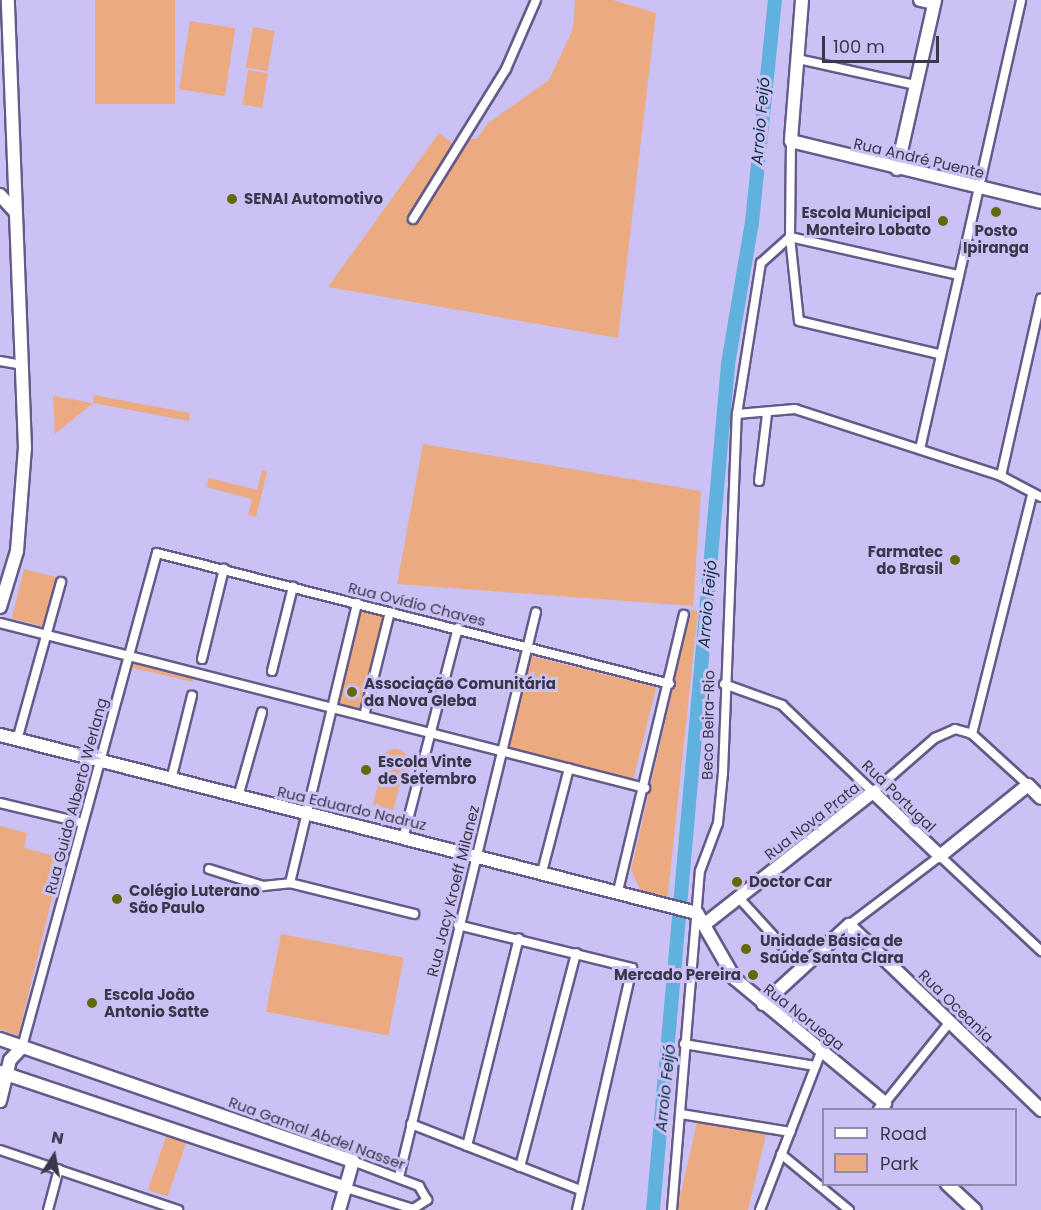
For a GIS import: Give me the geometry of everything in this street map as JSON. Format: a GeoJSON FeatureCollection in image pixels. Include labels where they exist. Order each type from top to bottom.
{"type":"FeatureCollection","features":[{"type":"Feature","properties":{"kind":"street"},"geometry":{"type":"LineString","coordinates":[[0,607],[17,551],[24,492],[22,365],[8,0]]}},
{"type":"Feature","properties":{"kind":"street"},"geometry":{"type":"LineString","coordinates":[[413,219],[506,69],[536,0]]}},
{"type":"Feature","properties":{"kind":"street"},"geometry":{"type":"LineString","coordinates":[[802,0],[791,141],[790,237],[799,321],[939,354]]}},
{"type":"Feature","properties":{"kind":"street"},"geometry":{"type":"LineString","coordinates":[[897,169],[935,1],[920,0]]}},
{"type":"Feature","properties":{"kind":"street"},"geometry":{"type":"LineString","coordinates":[[920,449],[939,354],[1021,0]]}},
{"type":"Feature","properties":{"kind":"street"},"geometry":{"type":"LineString","coordinates":[[798,59],[915,85]]}},
{"type":"Feature","properties":{"kind":"street","name":"Rua André Puente"},"geometry":{"type":"LineString","coordinates":[[791,141],[897,169],[1041,202]]}},
{"type":"Feature","properties":{"kind":"street"},"geometry":{"type":"LineString","coordinates":[[15,182],[0,193],[16,213]]}},
{"type":"Feature","properties":{"kind":"street"},"geometry":{"type":"LineString","coordinates":[[790,237],[959,274]]}},
{"type":"Feature","properties":{"kind":"street","name":"Beco Beira-Rio"},"geometry":{"type":"LineString","coordinates":[[672,1210],[681,1114],[694,912],[700,871],[718,823],[737,414],[761,263],[790,237]]}},
{"type":"Feature","properties":{"kind":"street"},"geometry":{"type":"LineString","coordinates":[[1000,476],[1041,298]]}},
{"type":"Feature","properties":{"kind":"street"},"geometry":{"type":"LineString","coordinates":[[0,361],[22,365]]}},
{"type":"Feature","properties":{"kind":"street"},"geometry":{"type":"LineString","coordinates":[[737,414],[767,414],[795,409],[1000,476],[1036,496],[972,734],[1041,798]]}},
{"type":"Feature","properties":{"kind":"street"},"geometry":{"type":"LineString","coordinates":[[759,481],[767,414]]}},
{"type":"Feature","properties":{"kind":"street","name":"Rua Ovídio Chaves"},"geometry":{"type":"LineString","coordinates":[[157,554],[458,628],[670,684]]}},
{"type":"Feature","properties":{"kind":"street","name":"Rua Guido Alberto Werlang"},"geometry":{"type":"LineString","coordinates":[[22,1047],[157,554]]}},
{"type":"Feature","properties":{"kind":"street"},"geometry":{"type":"LineString","coordinates":[[202,659],[224,569]]}},
{"type":"Feature","properties":{"kind":"street"},"geometry":{"type":"LineString","coordinates":[[17,740],[60,582]]}},
{"type":"Feature","properties":{"kind":"street"},"geometry":{"type":"LineString","coordinates":[[272,671],[293,587]]}},
{"type":"Feature","properties":{"kind":"street"},"geometry":{"type":"LineString","coordinates":[[290,883],[357,603]]}},
{"type":"Feature","properties":{"kind":"street"},"geometry":{"type":"LineString","coordinates":[[364,716],[390,612]]}},
{"type":"Feature","properties":{"kind":"street","name":"Rua Jacy Kroeff Milanez"},"geometry":{"type":"LineString","coordinates":[[399,1177],[458,925],[536,612]]}},
{"type":"Feature","properties":{"kind":"street"},"geometry":{"type":"LineString","coordinates":[[618,891],[670,684],[684,615]]}},
{"type":"Feature","properties":{"kind":"street"},"geometry":{"type":"LineString","coordinates":[[0,623],[645,788]]}},
{"type":"Feature","properties":{"kind":"street"},"geometry":{"type":"LineString","coordinates":[[405,835],[458,628]]}},
{"type":"Feature","properties":{"kind":"street","name":"Rua Portugal"},"geometry":{"type":"LineString","coordinates":[[724,684],[782,705],[1041,951]]}},
{"type":"Feature","properties":{"kind":"street"},"geometry":{"type":"LineString","coordinates":[[171,780],[192,696]]}},
{"type":"Feature","properties":{"kind":"street"},"geometry":{"type":"LineString","coordinates":[[238,797],[262,712]]}},
{"type":"Feature","properties":{"kind":"street","name":"Rua Nova Prata"},"geometry":{"type":"LineString","coordinates":[[705,924],[873,792],[934,738],[955,729],[972,734]]}},
{"type":"Feature","properties":{"kind":"street","name":"Rua Eduardo Nadruz"},"geometry":{"type":"LineString","coordinates":[[0,735],[238,797],[405,835],[694,912]]}},
{"type":"Feature","properties":{"kind":"street"},"geometry":{"type":"LineString","coordinates":[[542,872],[569,768]]}},
{"type":"Feature","properties":{"kind":"street"},"geometry":{"type":"LineString","coordinates":[[763,1004],[800,965],[1028,785]]}},
{"type":"Feature","properties":{"kind":"street"},"geometry":{"type":"LineString","coordinates":[[0,802],[83,824]]}},
{"type":"Feature","properties":{"kind":"street"},"geometry":{"type":"LineString","coordinates":[[209,869],[275,888],[290,883],[414,914]]}},
{"type":"Feature","properties":{"kind":"street"},"geometry":{"type":"LineString","coordinates":[[739,898],[800,965]]}},
{"type":"Feature","properties":{"kind":"street","name":"Rua Noruega"},"geometry":{"type":"LineString","coordinates":[[694,912],[705,924],[735,979],[763,1004],[822,1049],[883,1106]]}},
{"type":"Feature","properties":{"kind":"street"},"geometry":{"type":"LineString","coordinates":[[458,925],[519,938],[632,968],[577,1210]]}},
{"type":"Feature","properties":{"kind":"street","name":"Rua Oceania"},"geometry":{"type":"LineString","coordinates":[[849,925],[1041,1110]]}},
{"type":"Feature","properties":{"kind":"street"},"geometry":{"type":"LineString","coordinates":[[466,1146],[519,938]]}},
{"type":"Feature","properties":{"kind":"street"},"geometry":{"type":"LineString","coordinates":[[520,1167],[576,953]]}},
{"type":"Feature","properties":{"kind":"street"},"geometry":{"type":"LineString","coordinates":[[883,1106],[950,1022]]}},
{"type":"Feature","properties":{"kind":"street","name":"Rua Gamal Abdel Nasser"},"geometry":{"type":"LineString","coordinates":[[0,1039],[399,1177],[426,1193],[422,1207],[413,1209],[346,1188],[3,1073]]}},
{"type":"Feature","properties":{"kind":"street"},"geometry":{"type":"LineString","coordinates":[[684,1044],[815,1066]]}},
{"type":"Feature","properties":{"kind":"street"},"geometry":{"type":"LineString","coordinates":[[0,1101],[3,1073],[22,1047]]}},
{"type":"Feature","properties":{"kind":"street"},"geometry":{"type":"LineString","coordinates":[[760,1210],[822,1049]]}},
{"type":"Feature","properties":{"kind":"street"},"geometry":{"type":"LineString","coordinates":[[681,1114],[791,1132]]}},
{"type":"Feature","properties":{"kind":"street"},"geometry":{"type":"LineString","coordinates":[[411,1124],[580,1190]]}},
{"type":"Feature","properties":{"kind":"street"},"geometry":{"type":"LineString","coordinates":[[0,1150],[178,1210]]}},
{"type":"Feature","properties":{"kind":"street"},"geometry":{"type":"LineString","coordinates":[[781,1154],[849,1210]]}},
{"type":"Feature","properties":{"kind":"street"},"geometry":{"type":"LineString","coordinates":[[339,1210],[353,1161]]}},
{"type":"Feature","properties":{"kind":"street"},"geometry":{"type":"LineString","coordinates":[[48,1210],[59,1169]]}},
{"type":"Feature","properties":{"kind":"street"},"geometry":{"type":"LineString","coordinates":[[816,1182],[822,1176]]}},
{"type":"Feature","properties":{"kind":"street"},"geometry":{"type":"LineString","coordinates":[[948,1186],[975,1210]]}},
{"type":"Feature","properties":{"kind":"green space"},"geometry":{"type":"Polygon","coordinates":[[[95,0],[175,0],[175,104],[95,104],[95,0]]]}},
{"type":"Feature","properties":{"kind":"green space"},"geometry":{"type":"Polygon","coordinates":[[[575,0],[613,0],[656,13],[618,338],[328,287],[439,133],[452,143],[478,138],[488,123],[549,80],[573,29],[575,0]]]}},
{"type":"Feature","properties":{"kind":"green space"},"geometry":{"type":"Polygon","coordinates":[[[190,21],[235,28],[225,96],[179,89],[190,21]]]}},
{"type":"Feature","properties":{"kind":"green space"},"geometry":{"type":"Polygon","coordinates":[[[253,27],[275,31],[268,71],[246,67],[253,27]]]}},
{"type":"Feature","properties":{"kind":"green space"},"geometry":{"type":"Polygon","coordinates":[[[248,70],[268,73],[262,108],[243,105],[248,70]]]}},
{"type":"Feature","properties":{"kind":"green space"},"geometry":{"type":"Polygon","coordinates":[[[94,395],[190,413],[189,421],[93,403],[94,395]]]}},
{"type":"Feature","properties":{"kind":"green space"},"geometry":{"type":"Polygon","coordinates":[[[53,396],[93,403],[55,434],[53,396]]]}},
{"type":"Feature","properties":{"kind":"green space"},"geometry":{"type":"Polygon","coordinates":[[[423,444],[701,491],[693,606],[397,584],[423,444]]]}},
{"type":"Feature","properties":{"kind":"green space"},"geometry":{"type":"Polygon","coordinates":[[[262,470],[267,472],[256,517],[248,515],[252,499],[206,487],[209,478],[257,490],[262,470]]]}},
{"type":"Feature","properties":{"kind":"green space"},"geometry":{"type":"Polygon","coordinates":[[[24,569],[56,577],[44,626],[12,618],[24,569]]]}},
{"type":"Feature","properties":{"kind":"green space"},"geometry":{"type":"Polygon","coordinates":[[[363,607],[385,613],[359,711],[337,705],[363,607]]]}},
{"type":"Feature","properties":{"kind":"green space"},"geometry":{"type":"Polygon","coordinates":[[[691,610],[698,611],[667,902],[641,891],[631,870],[691,610]]]}},
{"type":"Feature","properties":{"kind":"green space"},"geometry":{"type":"Polygon","coordinates":[[[132,652],[195,669],[193,682],[129,667],[132,652]]]}},
{"type":"Feature","properties":{"kind":"green space"},"geometry":{"type":"Polygon","coordinates":[[[531,656],[656,687],[633,778],[508,747],[531,656]]]}},
{"type":"Feature","properties":{"kind":"green space"},"geometry":{"type":"Polygon","coordinates":[[[395,749],[404,753],[408,762],[404,771],[395,775],[386,771],[382,762],[386,753],[395,749]]]}},
{"type":"Feature","properties":{"kind":"green space"},"geometry":{"type":"Polygon","coordinates":[[[381,773],[401,778],[393,810],[373,805],[381,773]]]}},
{"type":"Feature","properties":{"kind":"green space"},"geometry":{"type":"Polygon","coordinates":[[[0,826],[27,833],[24,848],[62,858],[18,1036],[0,1029],[0,826]]]}},
{"type":"Feature","properties":{"kind":"green space"},"geometry":{"type":"Polygon","coordinates":[[[281,934],[404,958],[389,1035],[266,1012],[281,934]]]}},
{"type":"Feature","properties":{"kind":"green space"},"geometry":{"type":"Polygon","coordinates":[[[698,1118],[766,1134],[748,1210],[677,1210],[698,1118]]]}},
{"type":"Feature","properties":{"kind":"green space"},"geometry":{"type":"Polygon","coordinates":[[[167,1134],[187,1141],[168,1197],[148,1190],[167,1134]]]}},
{"type":"Feature","properties":{"kind":"waterway","name":"Arroio Feijó"},"geometry":{"type":"LineString","coordinates":[[653,1210],[728,364],[752,222],[775,0]]}},
{"type":"Feature","properties":{"kind":"place","name":"SENAI Automotivo"},"geometry":{"type":"Point","coordinates":[232,199]}},
{"type":"Feature","properties":{"kind":"place","name":"Posto Ipiranga"},"geometry":{"type":"Point","coordinates":[996,212]}},
{"type":"Feature","properties":{"kind":"place","name":"Escola Municipal Monteiro Lobato"},"geometry":{"type":"Point","coordinates":[943,221]}},
{"type":"Feature","properties":{"kind":"place","name":"Farmatec do Brasil"},"geometry":{"type":"Point","coordinates":[955,560]}},
{"type":"Feature","properties":{"kind":"place","name":"Associação Comunitária da Nova Gleba"},"geometry":{"type":"Point","coordinates":[352,692]}},
{"type":"Feature","properties":{"kind":"place","name":"Escola Vinte de Setembro"},"geometry":{"type":"Point","coordinates":[366,770]}},
{"type":"Feature","properties":{"kind":"place","name":"Doctor Car"},"geometry":{"type":"Point","coordinates":[737,882]}},
{"type":"Feature","properties":{"kind":"place","name":"Colégio Luterano São Paulo"},"geometry":{"type":"Point","coordinates":[117,899]}},
{"type":"Feature","properties":{"kind":"place","name":"Unidade Básica de Saúde Santa Clara"},"geometry":{"type":"Point","coordinates":[746,949]}},
{"type":"Feature","properties":{"kind":"place","name":"Mercado Pereira"},"geometry":{"type":"Point","coordinates":[753,975]}},
{"type":"Feature","properties":{"kind":"place","name":"Escola João Antonio Satte"},"geometry":{"type":"Point","coordinates":[92,1003]}}]}
